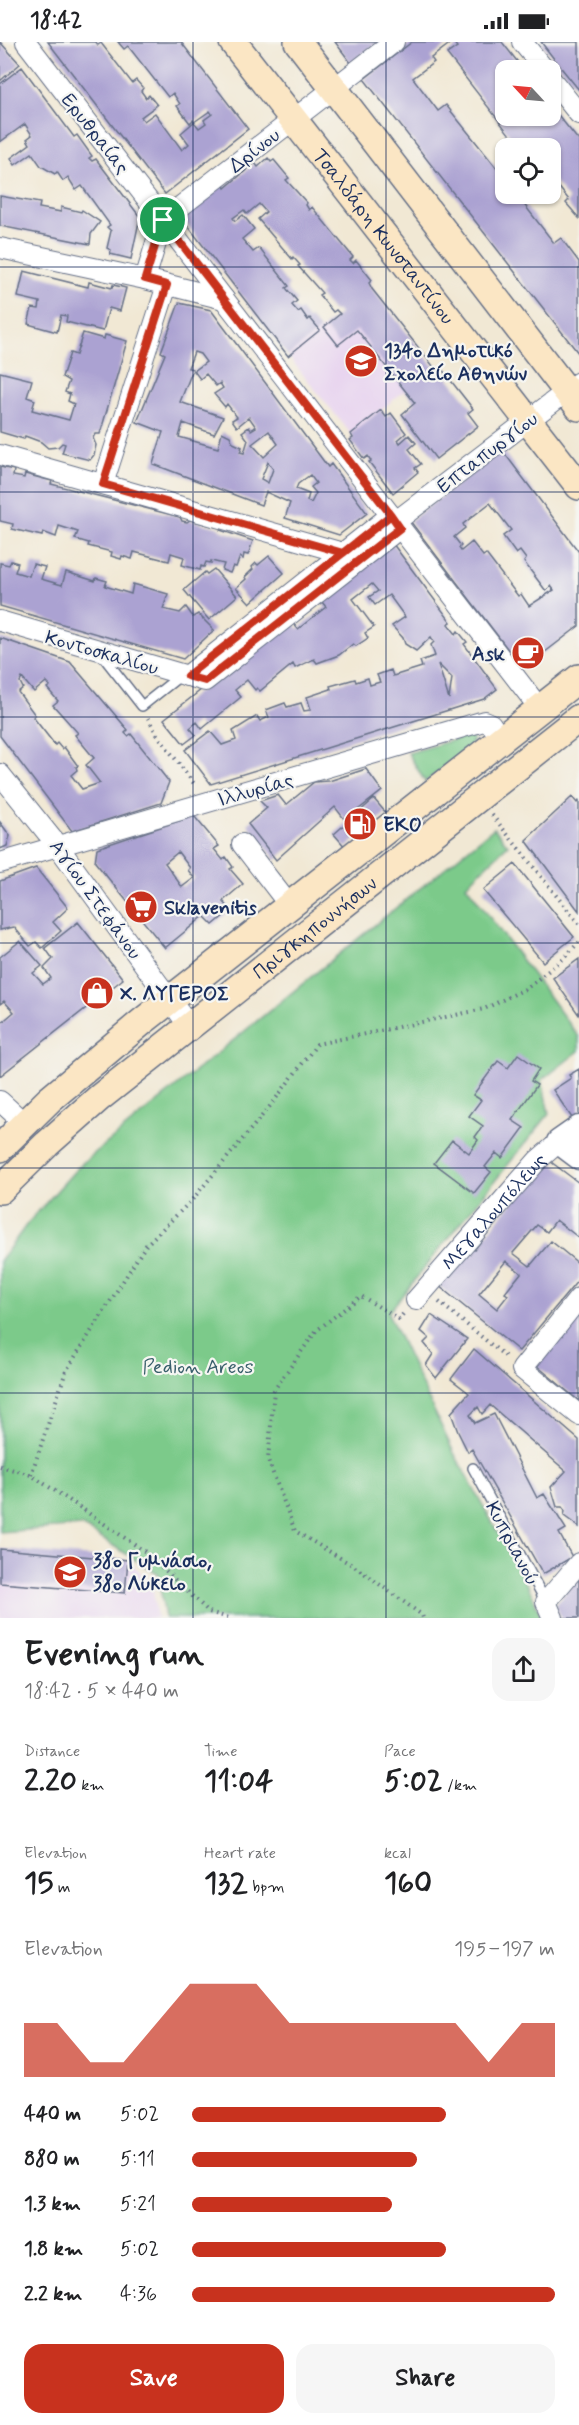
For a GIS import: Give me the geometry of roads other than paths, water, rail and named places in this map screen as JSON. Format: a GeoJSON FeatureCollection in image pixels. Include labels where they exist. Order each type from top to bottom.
{"type":"FeatureCollection","features":[{"type":"Feature","properties":{"kind":"main road","name":"Τσαλδάρη Κωνσταντίνου"},"geometry":{"type":"LineString","coordinates":[[233,42],[579,486]]}},
{"type":"Feature","properties":{"kind":"main road"},"geometry":{"type":"LineString","coordinates":[[298,42],[575,394]]}},
{"type":"Feature","properties":{"kind":"main road","name":"Πριγκηποννήσων"},"geometry":{"type":"LineString","coordinates":[[0,1148],[78,1073],[169,999],[579,678]]}},
{"type":"Feature","properties":{"kind":"main road","name":"Πριγκηποννήσων"},"geometry":{"type":"LineString","coordinates":[[0,1190],[69,1123],[579,718]]}},
{"type":"Feature","properties":{"kind":"street","name":"Ερυθραίας"},"geometry":{"type":"LineString","coordinates":[[26,42],[540,709]]}},
{"type":"Feature","properties":{"kind":"street","name":"Δρίνου"},"geometry":{"type":"LineString","coordinates":[[163,220],[394,42]]}},
{"type":"Feature","properties":{"kind":"street"},"geometry":{"type":"LineString","coordinates":[[522,42],[537,60]]}},
{"type":"Feature","properties":{"kind":"street"},"geometry":{"type":"LineString","coordinates":[[561,92],[579,114]]}},
{"type":"Feature","properties":{"kind":"street"},"geometry":{"type":"LineString","coordinates":[[145,279],[163,220]]}},
{"type":"Feature","properties":{"kind":"street"},"geometry":{"type":"LineString","coordinates":[[0,248],[145,279],[224,299]]}},
{"type":"Feature","properties":{"kind":"street"},"geometry":{"type":"LineString","coordinates":[[103,484],[167,285]]}},
{"type":"Feature","properties":{"kind":"street","name":"Επταπυργίου"},"geometry":{"type":"LineString","coordinates":[[191,678],[529,421],[575,394]]}},
{"type":"Feature","properties":{"kind":"street"},"geometry":{"type":"LineString","coordinates":[[0,455],[343,553]]}},
{"type":"Feature","properties":{"kind":"street","name":"Επταπυργίου"},"geometry":{"type":"LineString","coordinates":[[191,678],[343,553],[395,521]]}},
{"type":"Feature","properties":{"kind":"street","name":"Κοντοσκαλίου"},"geometry":{"type":"LineString","coordinates":[[0,621],[191,678]]}},
{"type":"Feature","properties":{"kind":"street","name":"Ιλλυρίας"},"geometry":{"type":"LineString","coordinates":[[0,863],[484,722],[491,724],[501,739]]}},
{"type":"Feature","properties":{"kind":"street","name":"Αγίου Στεφάνου"},"geometry":{"type":"LineString","coordinates":[[0,774],[57,845],[189,1026]]}},
{"type":"Feature","properties":{"kind":"street"},"geometry":{"type":"LineString","coordinates":[[242,844],[290,906]]}},
{"type":"Feature","properties":{"kind":"street"},"geometry":{"type":"LineString","coordinates":[[0,1101],[24,1123]]}},
{"type":"Feature","properties":{"kind":"street","name":"Πριγκηποννήσων"},"geometry":{"type":"LineString","coordinates":[[0,1135],[24,1123]]}},
{"type":"Feature","properties":{"kind":"street","name":"Μεγαλουπόλεως"},"geometry":{"type":"LineString","coordinates":[[420,1295],[537,1160],[579,1128]]}},
{"type":"Feature","properties":{"kind":"street"},"geometry":{"type":"LineString","coordinates":[[559,1142],[579,1157]]}},
{"type":"Feature","properties":{"kind":"street"},"geometry":{"type":"LineString","coordinates":[[579,1298],[522,1369],[579,1415]]}},
{"type":"Feature","properties":{"kind":"street"},"geometry":{"type":"LineString","coordinates":[[549,1610],[579,1563]]}},
{"type":"Feature","properties":{"kind":"lane","name":"Επταπυργίου"},"geometry":{"type":"LineString","coordinates":[[98,650],[142,706],[191,678]]}},
{"type":"Feature","properties":{"kind":"lane","name":"Κυπριανού"},"geometry":{"type":"LineString","coordinates":[[473,1468],[549,1610]]}},
{"type":"Feature","properties":{"kind":"place","name":"134ο Δημοτικό Σχολείο Αθηνών"},"geometry":{"type":"Point","coordinates":[361,361]}},
{"type":"Feature","properties":{"kind":"place","name":"Ask"},"geometry":{"type":"Point","coordinates":[528,653]}},
{"type":"Feature","properties":{"kind":"place","name":"EKO"},"geometry":{"type":"Point","coordinates":[360,824]}},
{"type":"Feature","properties":{"kind":"place","name":"Sklavenitis"},"geometry":{"type":"Point","coordinates":[141,907]}},
{"type":"Feature","properties":{"kind":"place","name":"Χ. ΛΥΓΕΡΟΣ"},"geometry":{"type":"Point","coordinates":[97,993]}},
{"type":"Feature","properties":{"kind":"place","name":"38ο Γυμνάσιο, 38ο Λύκειο"},"geometry":{"type":"Point","coordinates":[70,1572]}},
{"type":"Feature","properties":{"kind":"park label","name":"Pedion Areos"},"geometry":{"type":"Point","coordinates":[198,1366]}}]}
